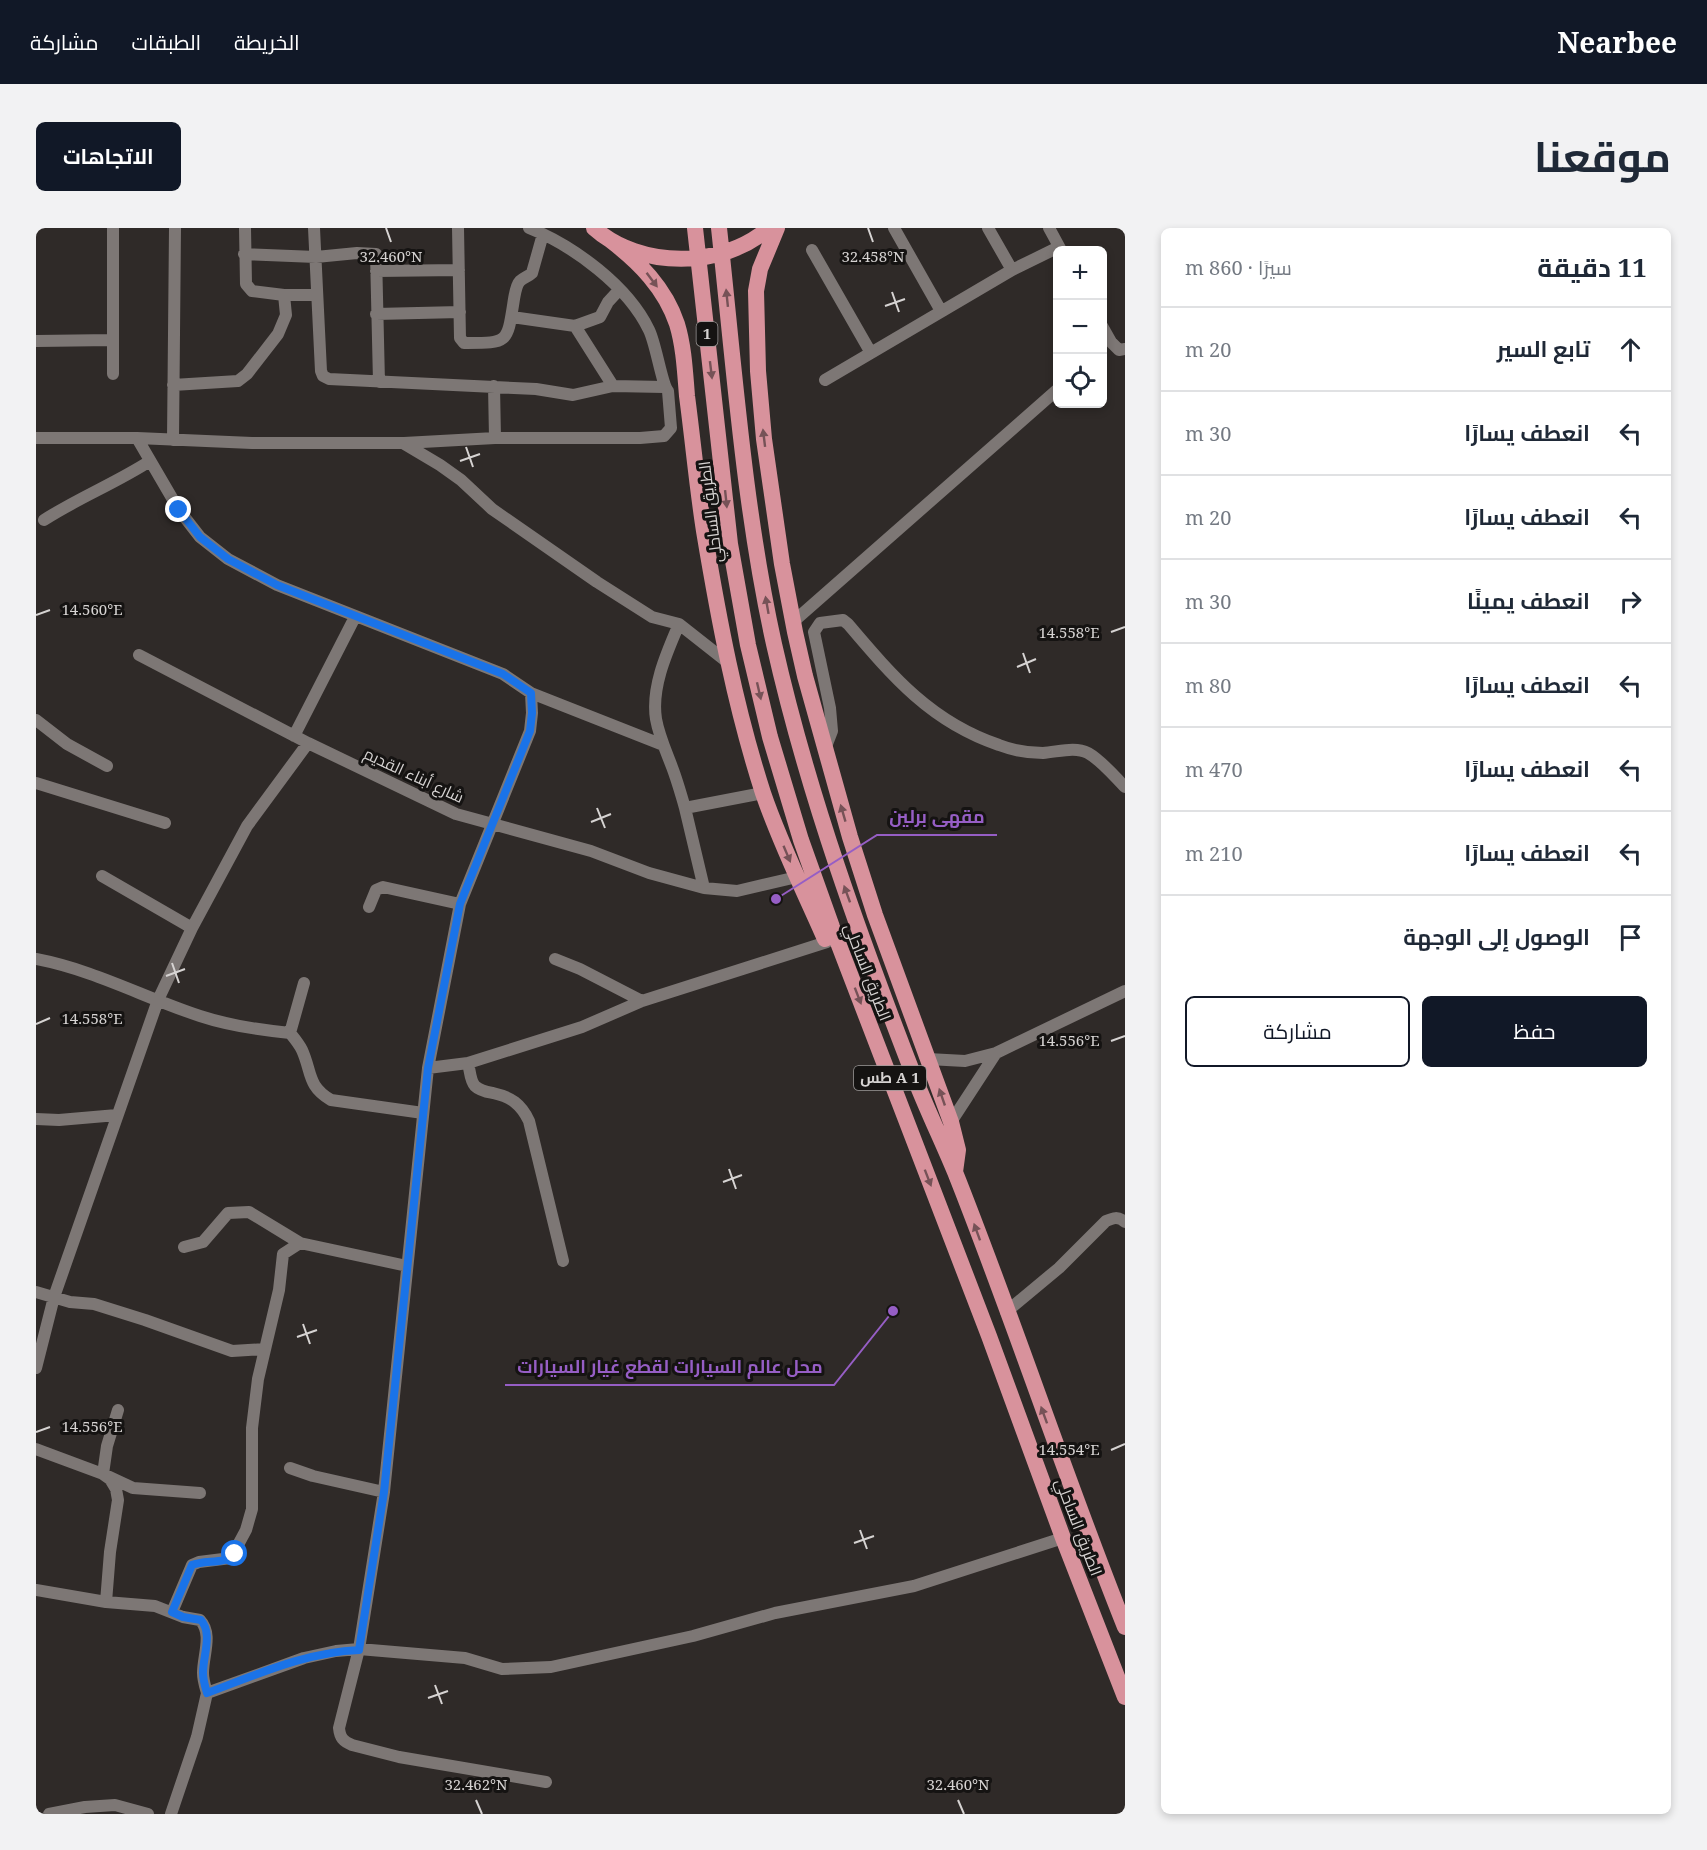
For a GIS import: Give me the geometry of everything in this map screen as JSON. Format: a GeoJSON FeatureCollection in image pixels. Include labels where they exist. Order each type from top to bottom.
{"type":"FeatureCollection","features":[{"type":"Feature","properties":{"kind":"highway"},"geometry":{"type":"LineString","coordinates":[[594,228],[632,257],[649,274],[666,298],[677,324],[683,354],[701,512],[726,661],[763,793],[826,942],[849,972]]}},
{"type":"Feature","properties":{"kind":"highway","name":"الطريق الساحلي"},"geometry":{"type":"LineString","coordinates":[[695,228],[730,544],[748,645],[770,737],[801,840],[849,972],[1125,1697]]}},
{"type":"Feature","properties":{"kind":"highway","name":"الطريق الساحلي"},"geometry":{"type":"LineString","coordinates":[[719,228],[756,545],[773,640],[796,734],[827,839],[862,938],[918,1085],[955,1173],[1083,1520],[1125,1627]]}},
{"type":"Feature","properties":{"kind":"highway"},"geometry":{"type":"LineString","coordinates":[[610,240],[638,252],[667,258],[694,258],[745,244],[769,228]]}},
{"type":"Feature","properties":{"kind":"highway"},"geometry":{"type":"LineString","coordinates":[[777,228],[760,269],[756,291],[758,371],[764,439],[782,564],[805,676],[849,837],[875,915],[951,1122],[958,1150],[955,1173]]}},
{"type":"Feature","properties":{"kind":"street"},"geometry":{"type":"LineString","coordinates":[[113,228],[113,374]]}},
{"type":"Feature","properties":{"kind":"street"},"geometry":{"type":"LineString","coordinates":[[173,440],[175,228]]}},
{"type":"Feature","properties":{"kind":"street"},"geometry":{"type":"LineString","coordinates":[[245,228],[246,284],[252,291],[284,295],[316,295]]}},
{"type":"Feature","properties":{"kind":"street"},"geometry":{"type":"LineString","coordinates":[[314,228],[321,371],[323,376],[329,380],[494,386],[573,395],[613,386],[664,387]]}},
{"type":"Feature","properties":{"kind":"street"},"geometry":{"type":"LineString","coordinates":[[458,228],[460,338],[464,343],[495,343],[504,339],[510,327],[517,288],[521,280],[532,273],[543,234]]}},
{"type":"Feature","properties":{"kind":"street"},"geometry":{"type":"LineString","coordinates":[[36,438],[403,443],[495,438],[664,436],[671,428],[668,391],[664,387],[660,363],[649,330],[637,311],[619,290],[578,254],[529,228]]}},
{"type":"Feature","properties":{"kind":"street"},"geometry":{"type":"LineString","coordinates":[[894,228],[940,311]]}},
{"type":"Feature","properties":{"kind":"street"},"geometry":{"type":"LineString","coordinates":[[988,228],[1012,270]]}},
{"type":"Feature","properties":{"kind":"street"},"geometry":{"type":"LineString","coordinates":[[1049,228],[1058,246]]}},
{"type":"Feature","properties":{"kind":"street"},"geometry":{"type":"LineString","coordinates":[[812,250],[871,353]]}},
{"type":"Feature","properties":{"kind":"street"},"geometry":{"type":"LineString","coordinates":[[825,380],[1012,270],[1053,252]]}},
{"type":"Feature","properties":{"kind":"street"},"geometry":{"type":"LineString","coordinates":[[244,254],[316,257],[357,253],[376,254],[379,382]]}},
{"type":"Feature","properties":{"kind":"street"},"geometry":{"type":"LineString","coordinates":[[376,271],[459,270]]}},
{"type":"Feature","properties":{"kind":"street"},"geometry":{"type":"LineString","coordinates":[[512,317],[575,326],[600,316],[608,302],[619,290]]}},
{"type":"Feature","properties":{"kind":"street"},"geometry":{"type":"LineString","coordinates":[[173,385],[238,381],[247,374],[278,334],[286,315],[284,295]]}},
{"type":"Feature","properties":{"kind":"street"},"geometry":{"type":"LineString","coordinates":[[376,314],[460,312]]}},
{"type":"Feature","properties":{"kind":"street"},"geometry":{"type":"LineString","coordinates":[[575,326],[613,386]]}},
{"type":"Feature","properties":{"kind":"street"},"geometry":{"type":"LineString","coordinates":[[36,341],[113,340]]}},
{"type":"Feature","properties":{"kind":"street"},"geometry":{"type":"LineString","coordinates":[[1107,346],[1119,350],[1125,349]]}},
{"type":"Feature","properties":{"kind":"street"},"geometry":{"type":"LineString","coordinates":[[494,386],[495,438]]}},
{"type":"Feature","properties":{"kind":"street"},"geometry":{"type":"LineString","coordinates":[[793,622],[1053,393]]}},
{"type":"Feature","properties":{"kind":"street"},"geometry":{"type":"LineString","coordinates":[[137,438],[179,510],[200,537],[228,559],[277,585],[503,674],[531,693],[663,746]]}},
{"type":"Feature","properties":{"kind":"street"},"geometry":{"type":"LineString","coordinates":[[403,443],[461,480],[492,509],[597,582],[652,617],[679,624],[726,661]]}},
{"type":"Feature","properties":{"kind":"street"},"geometry":{"type":"LineString","coordinates":[[44,520],[71,503],[129,475],[150,461]]}},
{"type":"Feature","properties":{"kind":"street"},"geometry":{"type":"LineString","coordinates":[[294,736],[355,617]]}},
{"type":"Feature","properties":{"kind":"street"},"geometry":{"type":"LineString","coordinates":[[825,749],[832,732],[830,708],[814,632],[820,623],[843,620],[892,675],[935,714],[1000,746],[1026,752],[1078,750],[1087,752],[1125,787]]}},
{"type":"Feature","properties":{"kind":"street"},"geometry":{"type":"LineString","coordinates":[[679,624],[665,657],[657,692],[656,717],[663,746],[685,808],[704,888]]}},
{"type":"Feature","properties":{"kind":"street","name":"شارع أبناء القديم"},"geometry":{"type":"LineString","coordinates":[[139,655],[294,736],[456,814],[493,822],[591,851],[649,873],[704,888],[736,891],[797,877]]}},
{"type":"Feature","properties":{"kind":"street"},"geometry":{"type":"LineString","coordinates":[[531,693],[530,731],[460,904],[428,1068],[384,1492],[359,1650],[340,1717],[340,1736],[345,1742],[399,1757],[546,1782]]}},
{"type":"Feature","properties":{"kind":"street"},"geometry":{"type":"LineString","coordinates":[[36,720],[67,744],[106,766]]}},
{"type":"Feature","properties":{"kind":"street"},"geometry":{"type":"LineString","coordinates":[[36,1368],[54,1297],[158,1000],[192,928],[247,826],[308,743]]}},
{"type":"Feature","properties":{"kind":"street"},"geometry":{"type":"LineString","coordinates":[[36,783],[165,823]]}},
{"type":"Feature","properties":{"kind":"street"},"geometry":{"type":"LineString","coordinates":[[685,808],[763,793]]}},
{"type":"Feature","properties":{"kind":"street"},"geometry":{"type":"LineString","coordinates":[[102,876],[192,928]]}},
{"type":"Feature","properties":{"kind":"street"},"geometry":{"type":"LineString","coordinates":[[369,907],[376,890],[383,887],[460,904]]}},
{"type":"Feature","properties":{"kind":"street"},"geometry":{"type":"LineString","coordinates":[[428,1068],[468,1064],[582,1028],[642,1001],[826,942]]}},
{"type":"Feature","properties":{"kind":"street"},"geometry":{"type":"LineString","coordinates":[[36,959],[111,981],[201,1017],[248,1029],[290,1033],[301,1048],[316,1089],[331,1100],[423,1113]]}},
{"type":"Feature","properties":{"kind":"street"},"geometry":{"type":"LineString","coordinates":[[555,959],[580,969],[642,1001]]}},
{"type":"Feature","properties":{"kind":"street"},"geometry":{"type":"LineString","coordinates":[[290,1033],[304,983]]}},
{"type":"Feature","properties":{"kind":"street"},"geometry":{"type":"LineString","coordinates":[[928,1059],[965,1061],[996,1053],[1125,991]]}},
{"type":"Feature","properties":{"kind":"street"},"geometry":{"type":"LineString","coordinates":[[951,1122],[996,1053]]}},
{"type":"Feature","properties":{"kind":"street"},"geometry":{"type":"LineString","coordinates":[[468,1064],[476,1086],[483,1091],[507,1097],[524,1110],[532,1132],[563,1261]]}},
{"type":"Feature","properties":{"kind":"street"},"geometry":{"type":"LineString","coordinates":[[36,1119],[59,1120],[117,1116]]}},
{"type":"Feature","properties":{"kind":"street"},"geometry":{"type":"LineString","coordinates":[[184,1247],[203,1242],[228,1213],[249,1212],[300,1243],[407,1266]]}},
{"type":"Feature","properties":{"kind":"street"},"geometry":{"type":"LineString","coordinates":[[1006,1312],[1059,1268],[1106,1221],[1114,1217],[1125,1221]]}},
{"type":"Feature","properties":{"kind":"street"},"geometry":{"type":"LineString","coordinates":[[172,1612],[192,1565],[231,1558],[246,1530],[253,1498],[252,1428],[258,1379],[279,1290],[283,1254],[300,1243]]}},
{"type":"Feature","properties":{"kind":"street"},"geometry":{"type":"LineString","coordinates":[[36,1292],[114,1311],[232,1351],[266,1348]]}},
{"type":"Feature","properties":{"kind":"street"},"geometry":{"type":"LineString","coordinates":[[103,1474],[106,1446],[118,1410]]}},
{"type":"Feature","properties":{"kind":"street"},"geometry":{"type":"LineString","coordinates":[[36,1449],[133,1488],[200,1493]]}},
{"type":"Feature","properties":{"kind":"street"},"geometry":{"type":"LineString","coordinates":[[290,1468],[313,1476],[384,1492]]}},
{"type":"Feature","properties":{"kind":"street"},"geometry":{"type":"LineString","coordinates":[[103,1474],[110,1479],[118,1500],[110,1552],[106,1602]]}},
{"type":"Feature","properties":{"kind":"street"},"geometry":{"type":"LineString","coordinates":[[207,1693],[304,1658],[336,1651],[359,1650],[465,1658],[502,1669],[551,1667],[693,1636],[775,1613],[914,1586],[1064,1538]]}},
{"type":"Feature","properties":{"kind":"street"},"geometry":{"type":"LineString","coordinates":[[36,1590],[106,1602],[154,1606],[183,1617],[201,1620],[206,1626],[203,1675],[207,1693],[197,1737],[171,1814]]}},
{"type":"Feature","properties":{"kind":"street"},"geometry":{"type":"LineString","coordinates":[[49,1814],[85,1807],[115,1805],[145,1814]]}},
{"type":"Feature","properties":{"kind":"place","name":"مقهى برلين"},"geometry":{"type":"Point","coordinates":[776,899]}},
{"type":"Feature","properties":{"kind":"place","name":"محل عالم السيارات لقطع غيار السيارات"},"geometry":{"type":"Point","coordinates":[893,1311]}},
{"type":"Feature","properties":{"kind":"route"},"geometry":{"type":"LineString","coordinates":[[179,510],[200,537],[228,559],[277,585],[503,674],[531,693],[530,731],[460,904],[428,1068],[384,1492],[359,1650],[336,1651],[304,1658],[207,1693],[203,1675],[206,1626],[201,1620],[183,1617],[172,1612],[192,1565],[199,1562],[226,1560],[235,1554]]}}]}
